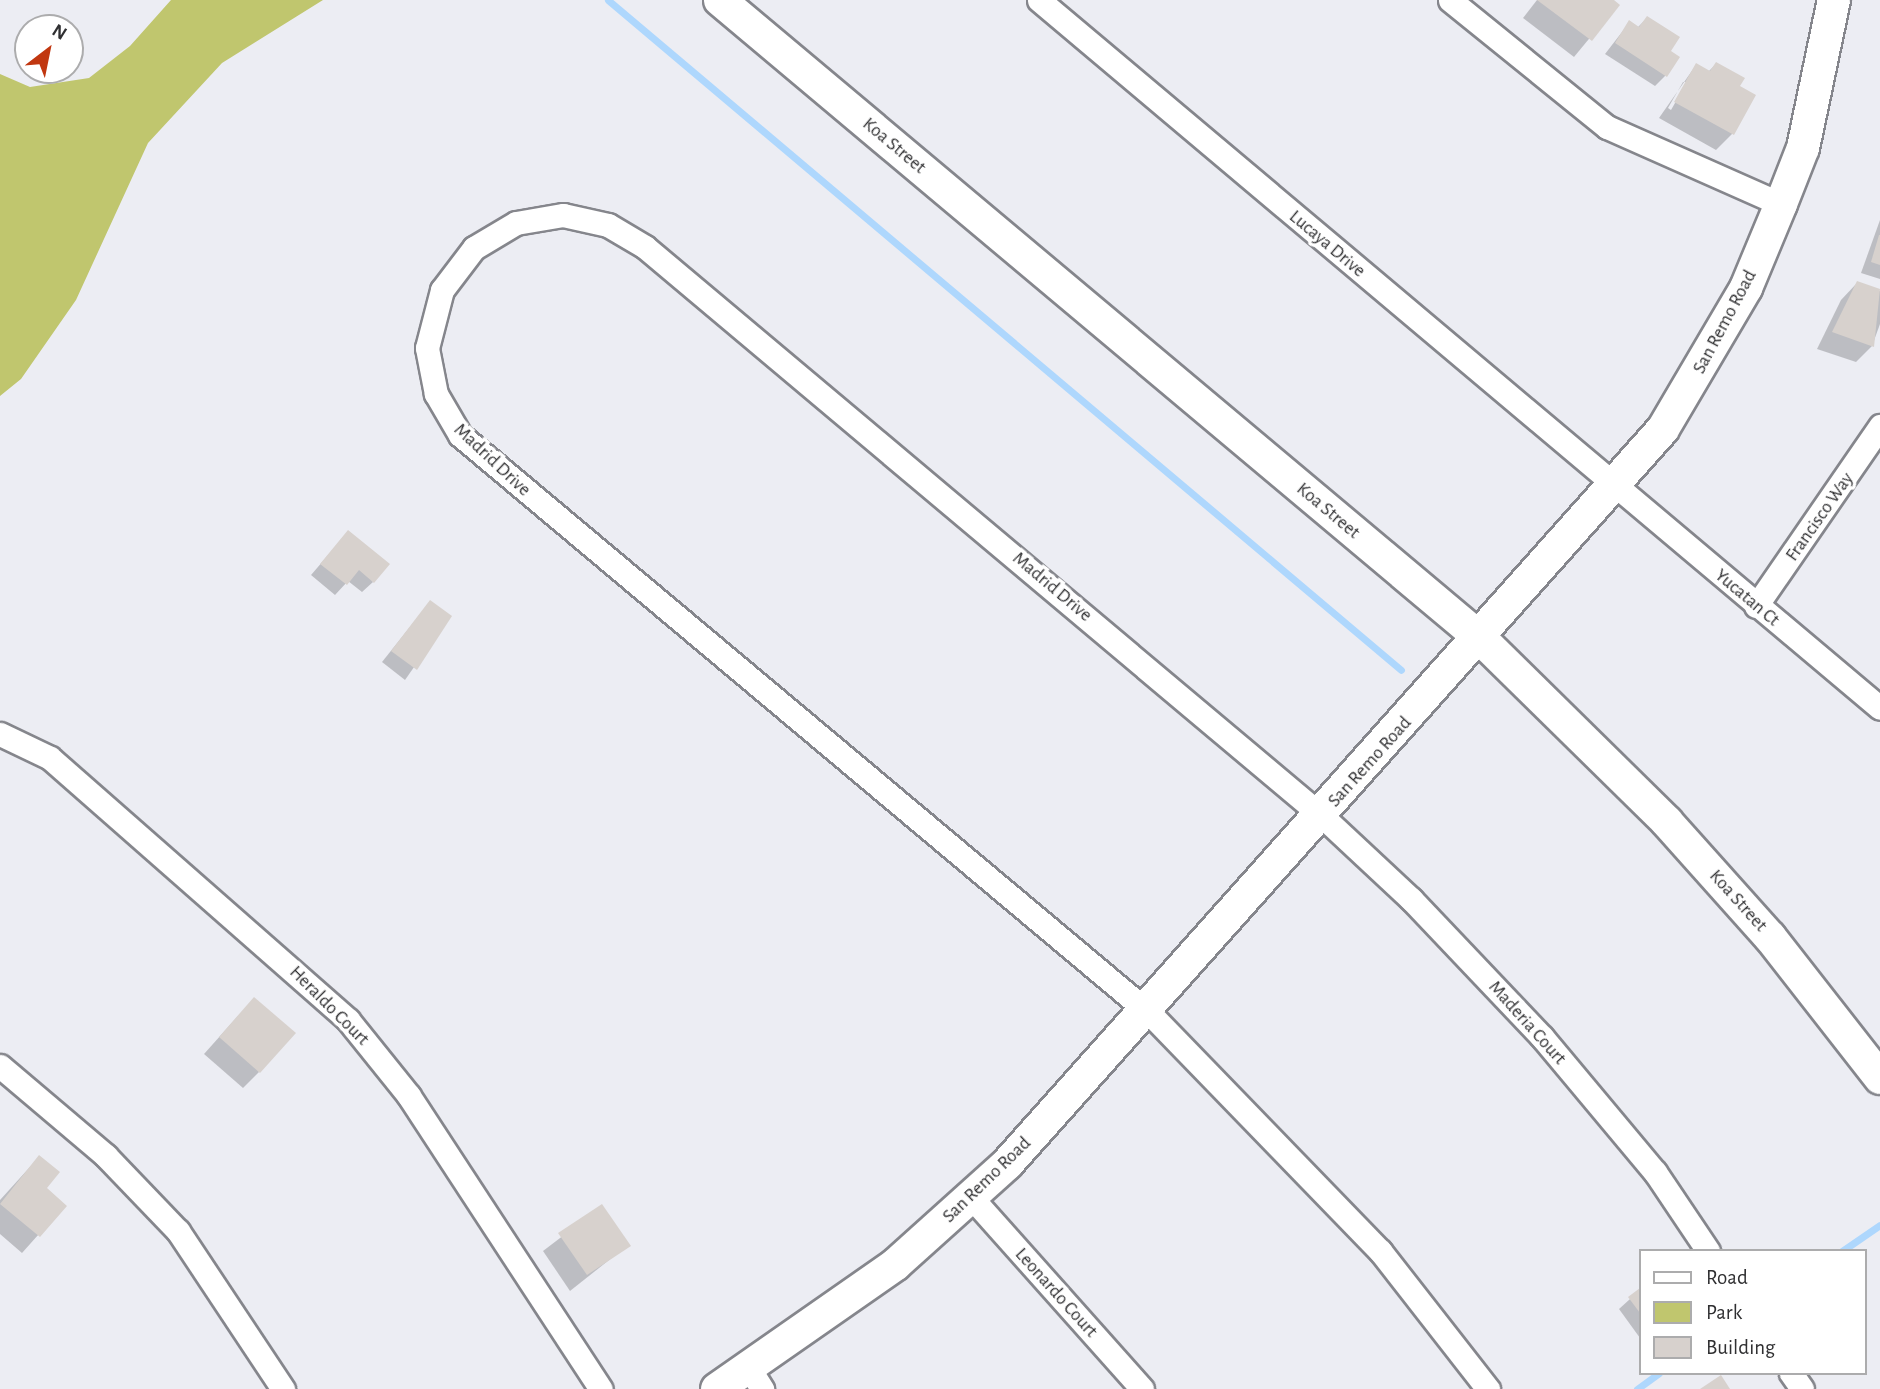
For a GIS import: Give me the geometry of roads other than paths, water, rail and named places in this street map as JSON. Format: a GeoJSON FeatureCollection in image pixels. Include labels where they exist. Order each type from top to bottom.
{"type":"FeatureCollection","features":[{"type":"Feature","properties":{"kind":"street","name":"Koa Street"},"geometry":{"type":"LineString","coordinates":[[720,0],[1480,638],[1667,822],[1770,937],[1880,1078]]}},
{"type":"Feature","properties":{"kind":"street","name":"Lucaya Drive"},"geometry":{"type":"LineString","coordinates":[[1039,0],[1615,488]]}},
{"type":"Feature","properties":{"kind":"street"},"geometry":{"type":"LineString","coordinates":[[1450,0],[1607,127],[1781,204]]}},
{"type":"Feature","properties":{"kind":"street","name":"San Remo Road"},"geometry":{"type":"LineString","coordinates":[[717,1389],[755,1379],[896,1264],[971,1198],[1148,1012],[1615,488],[1711,355],[1781,204],[1803,148],[1834,0]]}},
{"type":"Feature","properties":{"kind":"street","name":"Madrid Drive"},"geometry":{"type":"LineString","coordinates":[[1148,1012],[460,435],[436,394],[427,348],[436,302],[464,258],[500,230],[539,217],[592,218],[627,235],[1322,816]]}},
{"type":"Feature","properties":{"kind":"street","name":"Francisco Way"},"geometry":{"type":"LineString","coordinates":[[1756,606],[1880,426]]}},
{"type":"Feature","properties":{"kind":"street","name":"Yucatan Ct"},"geometry":{"type":"LineString","coordinates":[[1615,488],[1880,708]]}},
{"type":"Feature","properties":{"kind":"street","name":"Heraldo Court"},"geometry":{"type":"LineString","coordinates":[[0,734],[50,758],[348,1020],[409,1096],[601,1389]]}},
{"type":"Feature","properties":{"kind":"street","name":"Maderia Court"},"geometry":{"type":"LineString","coordinates":[[1322,816],[1542,1037],[1655,1172],[1708,1249]]}},
{"type":"Feature","properties":{"kind":"street"},"geometry":{"type":"LineString","coordinates":[[1148,1012],[1371,1241],[1488,1389]]}},
{"type":"Feature","properties":{"kind":"street"},"geometry":{"type":"LineString","coordinates":[[0,1066],[106,1156],[178,1231],[283,1389]]}},
{"type":"Feature","properties":{"kind":"street","name":"Leonardo Court"},"geometry":{"type":"LineString","coordinates":[[971,1198],[1142,1389]]}},
{"type":"Feature","properties":{"kind":"waterway"},"geometry":{"type":"LineString","coordinates":[[608,0],[1401,670]]}},
{"type":"Feature","properties":{"kind":"waterway"},"geometry":{"type":"LineString","coordinates":[[1845,1249],[1880,1225]]}},
{"type":"Feature","properties":{"kind":"waterway"},"geometry":{"type":"LineString","coordinates":[[1637,1389],[1656,1375]]}}]}
